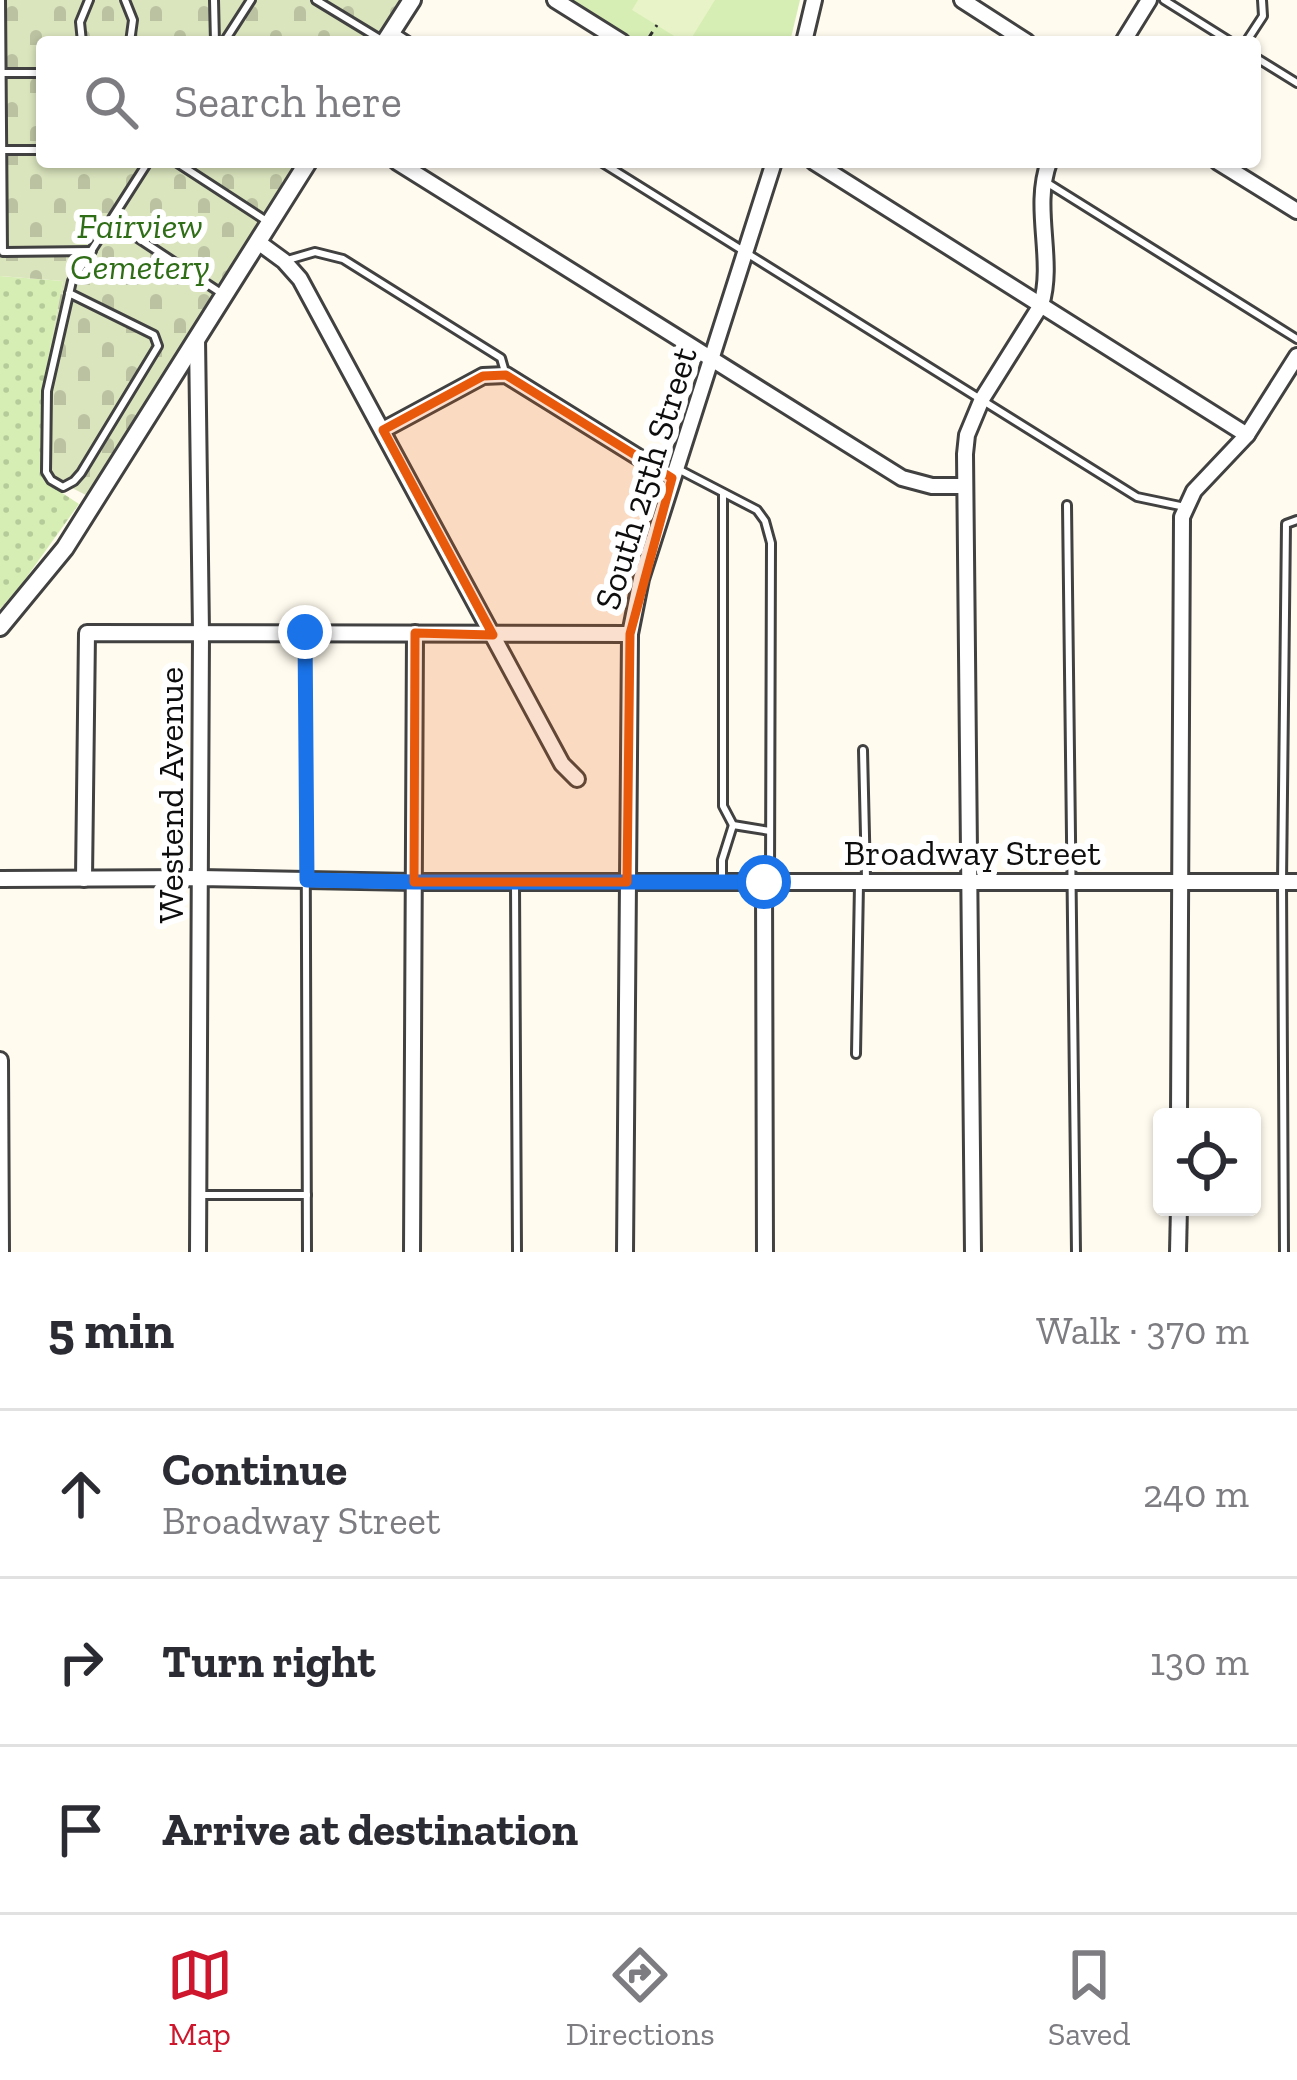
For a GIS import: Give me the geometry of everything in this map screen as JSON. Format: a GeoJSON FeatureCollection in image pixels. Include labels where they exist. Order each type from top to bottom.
{"type":"FeatureCollection","features":[{"type":"Feature","properties":{"kind":"street"},"geometry":{"type":"LineString","coordinates":[[388,36],[412,0]]}},
{"type":"Feature","properties":{"kind":"street"},"geometry":{"type":"LineString","coordinates":[[555,0],[612,36]]}},
{"type":"Feature","properties":{"kind":"street"},"geometry":{"type":"LineString","coordinates":[[805,36],[814,0]]}},
{"type":"Feature","properties":{"kind":"street"},"geometry":{"type":"LineString","coordinates":[[962,0],[1019,36]]}},
{"type":"Feature","properties":{"kind":"street"},"geometry":{"type":"LineString","coordinates":[[1127,36],[1149,0]]}},
{"type":"Feature","properties":{"kind":"street"},"geometry":{"type":"LineString","coordinates":[[0,627],[65,548],[304,168]]}},
{"type":"Feature","properties":{"kind":"street"},"geometry":{"type":"LineString","coordinates":[[407,168],[902,478],[932,486],[965,486]]}},
{"type":"Feature","properties":{"kind":"street","name":"South 25th Street"},"geometry":{"type":"LineString","coordinates":[[625,1252],[629,634],[640,579],[772,168]]}},
{"type":"Feature","properties":{"kind":"street"},"geometry":{"type":"LineString","coordinates":[[824,168],[1246,435]]}},
{"type":"Feature","properties":{"kind":"street"},"geometry":{"type":"LineString","coordinates":[[973,1252],[967,435],[982,399],[1041,305],[1046,288],[1041,207],[1047,168]]}},
{"type":"Feature","properties":{"kind":"street"},"geometry":{"type":"LineString","coordinates":[[1229,168],[1297,211]]}},
{"type":"Feature","properties":{"kind":"street"},"geometry":{"type":"LineString","coordinates":[[259,242],[300,279],[562,764],[577,779]]}},
{"type":"Feature","properties":{"kind":"street","name":"Westend Avenue"},"geometry":{"type":"LineString","coordinates":[[196,338],[201,632],[198,1252]]}},
{"type":"Feature","properties":{"kind":"street"},"geometry":{"type":"LineString","coordinates":[[1179,1108],[1184,512],[1207,476],[1246,435],[1297,356]]}},
{"type":"Feature","properties":{"kind":"street"},"geometry":{"type":"LineString","coordinates":[[383,430],[483,376],[500,375],[674,473]]}},
{"type":"Feature","properties":{"kind":"street"},"geometry":{"type":"LineString","coordinates":[[84,879],[87,633],[629,634]]}},
{"type":"Feature","properties":{"kind":"street"},"geometry":{"type":"LineString","coordinates":[[412,1252],[415,634]]}},
{"type":"Feature","properties":{"kind":"street","name":"Broadway Street"},"geometry":{"type":"LineString","coordinates":[[0,879],[1290,882]]}},
{"type":"Feature","properties":{"kind":"street"},"geometry":{"type":"LineString","coordinates":[[765,1252],[767,882]]}},
{"type":"Feature","properties":{"kind":"street"},"geometry":{"type":"LineString","coordinates":[[1,1252],[3,1058]]}},
{"type":"Feature","properties":{"kind":"street"},"geometry":{"type":"LineString","coordinates":[[1178,1252],[1179,1216]]}},
{"type":"Feature","properties":{"kind":"lane"},"geometry":{"type":"LineString","coordinates":[[1,0],[2,252],[92,251]]}},
{"type":"Feature","properties":{"kind":"lane"},"geometry":{"type":"LineString","coordinates":[[81,36],[80,22],[89,0]]}},
{"type":"Feature","properties":{"kind":"lane"},"geometry":{"type":"LineString","coordinates":[[125,0],[133,20],[131,36]]}},
{"type":"Feature","properties":{"kind":"lane"},"geometry":{"type":"LineString","coordinates":[[214,0],[218,36]]}},
{"type":"Feature","properties":{"kind":"lane"},"geometry":{"type":"LineString","coordinates":[[223,36],[250,0]]}},
{"type":"Feature","properties":{"kind":"lane"},"geometry":{"type":"LineString","coordinates":[[316,0],[383,36]]}},
{"type":"Feature","properties":{"kind":"lane"},"geometry":{"type":"LineString","coordinates":[[1164,0],[1221,36]]}},
{"type":"Feature","properties":{"kind":"lane"},"geometry":{"type":"LineString","coordinates":[[1250,36],[1263,16],[1262,0]]}},
{"type":"Feature","properties":{"kind":"lane"},"geometry":{"type":"LineString","coordinates":[[1261,61],[1297,83]]}},
{"type":"Feature","properties":{"kind":"lane"},"geometry":{"type":"LineString","coordinates":[[2,73],[36,73]]}},
{"type":"Feature","properties":{"kind":"lane"},"geometry":{"type":"LineString","coordinates":[[1,150],[36,150]]}},
{"type":"Feature","properties":{"kind":"lane"},"geometry":{"type":"LineString","coordinates":[[69,293],[154,335],[158,346],[81,473],[63,487],[46,472],[47,391],[69,293],[72,281],[144,168]]}},
{"type":"Feature","properties":{"kind":"lane"},"geometry":{"type":"LineString","coordinates":[[185,168],[270,224]]}},
{"type":"Feature","properties":{"kind":"lane"},"geometry":{"type":"LineString","coordinates":[[610,168],[1137,497],[1184,512]]}},
{"type":"Feature","properties":{"kind":"lane"},"geometry":{"type":"LineString","coordinates":[[1043,180],[1297,339]]}},
{"type":"Feature","properties":{"kind":"lane"},"geometry":{"type":"LineString","coordinates":[[112,221],[225,295]]}},
{"type":"Feature","properties":{"kind":"lane"},"geometry":{"type":"LineString","coordinates":[[284,261],[315,252],[343,259],[502,358],[500,375]]}},
{"type":"Feature","properties":{"kind":"lane"},"geometry":{"type":"LineString","coordinates":[[674,473],[757,510],[771,543],[767,882]]}},
{"type":"Feature","properties":{"kind":"lane"},"geometry":{"type":"LineString","coordinates":[[722,493],[723,806],[733,825],[722,860],[722,882]]}},
{"type":"Feature","properties":{"kind":"lane"},"geometry":{"type":"LineString","coordinates":[[1067,506],[1076,1252]]}},
{"type":"Feature","properties":{"kind":"lane"},"geometry":{"type":"LineString","coordinates":[[1284,1252],[1290,882],[1286,524],[1297,520]]}},
{"type":"Feature","properties":{"kind":"lane"},"geometry":{"type":"LineString","coordinates":[[305,632],[307,1252]]}},
{"type":"Feature","properties":{"kind":"lane"},"geometry":{"type":"LineString","coordinates":[[856,1054],[863,750]]}},
{"type":"Feature","properties":{"kind":"lane"},"geometry":{"type":"LineString","coordinates":[[733,825],[770,831]]}},
{"type":"Feature","properties":{"kind":"lane"},"geometry":{"type":"LineString","coordinates":[[515,882],[517,1252]]}},
{"type":"Feature","properties":{"kind":"lane"},"geometry":{"type":"LineString","coordinates":[[198,1195],[307,1195]]}},
{"type":"Feature","properties":{"kind":"path"},"geometry":{"type":"LineString","coordinates":[[650,36],[657,25]]}},
{"type":"Feature","properties":{"kind":"highlighted area"},"geometry":{"type":"Polygon","coordinates":[[[506,375],[672,478],[630,634],[627,882],[414,882],[415,633],[493,635],[383,430],[483,376],[506,375]]]}},
{"type":"Feature","properties":{"kind":"green space","name":"Fairview Cemetery"},"geometry":{"type":"Polygon","coordinates":[[[0,0],[400,0],[377,36],[36,36],[36,168],[293,168],[86,495],[72,488],[50,487],[41,469],[42,392],[63,281],[0,276],[0,0]]]}},
{"type":"Feature","properties":{"kind":"green space"},"geometry":{"type":"Polygon","coordinates":[[[573,0],[800,0],[791,36],[630,36],[573,0]]]}},
{"type":"Feature","properties":{"kind":"green space"},"geometry":{"type":"Polygon","coordinates":[[[638,0],[715,0],[693,36],[674,36],[632,10],[638,0]]]}},
{"type":"Feature","properties":{"kind":"green space"},"geometry":{"type":"Polygon","coordinates":[[[0,276],[63,281],[42,392],[44,481],[79,504],[0,609],[0,276]]]}},
{"type":"Feature","properties":{"kind":"route"},"geometry":{"type":"LineString","coordinates":[[305,632],[307,880],[764,882]]}}]}
